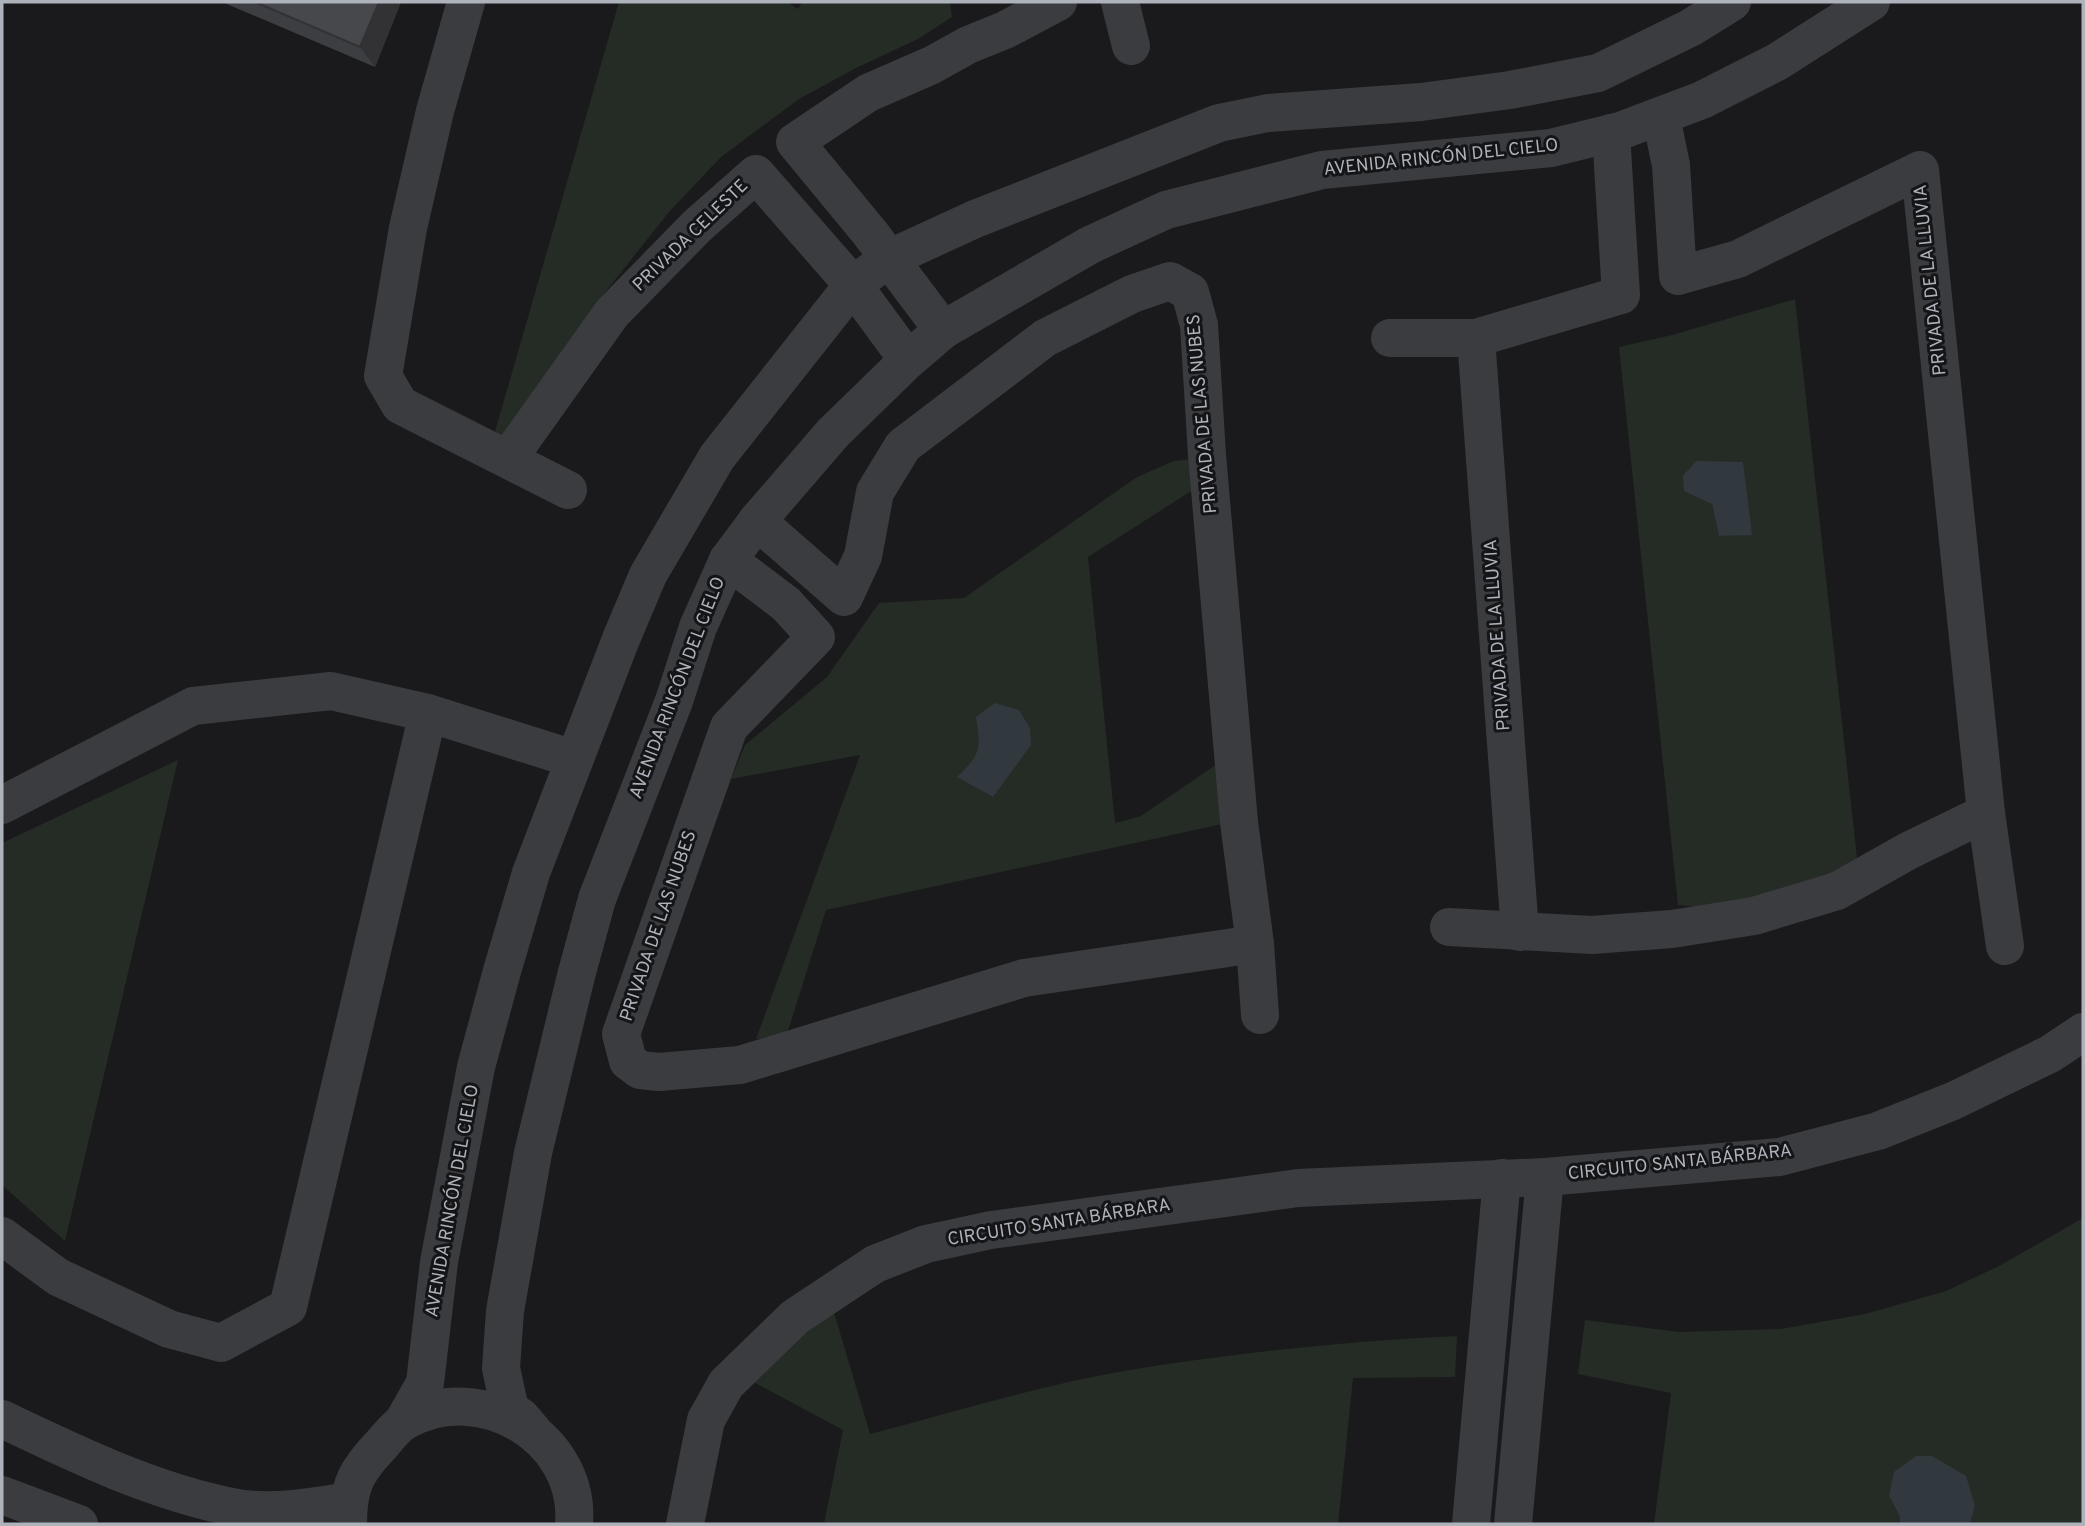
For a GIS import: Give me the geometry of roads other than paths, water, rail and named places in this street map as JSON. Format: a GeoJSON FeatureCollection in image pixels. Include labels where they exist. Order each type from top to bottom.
{"type":"FeatureCollection","features":[{"type":"Feature","properties":{"kind":"street"},"geometry":{"type":"LineString","coordinates":[[466,2],[435,111],[408,228],[383,376],[400,405],[568,490]]}},
{"type":"Feature","properties":{"kind":"street"},"geometry":{"type":"LineString","coordinates":[[943,330],[796,142],[868,93],[932,65],[1058,2]]}},
{"type":"Feature","properties":{"kind":"street"},"geometry":{"type":"LineString","coordinates":[[1120,2],[1131,46]]}},
{"type":"Feature","properties":{"kind":"street","name":"AVENIDA RINCÓN DEL CIELO"},"geometry":{"type":"LineString","coordinates":[[574,1524],[575,1509],[562,1466],[521,1417],[510,1410],[501,1368],[505,1311],[533,1153],[597,899],[674,701],[698,627],[728,560],[757,521],[833,433],[943,330],[1090,245],[1166,210],[1322,170],[1551,148],[1611,133],[1702,100],[1777,62],[1871,2]]}},
{"type":"Feature","properties":{"kind":"street","name":"AVENIDA RINCÓN DEL CIELO"},"geometry":{"type":"LineString","coordinates":[[403,1422],[425,1383],[439,1262],[476,1067],[531,873],[574,760],[648,575],[717,457],[853,285],[888,259],[1046,190],[1219,123],[1268,113],[1421,102],[1598,73],[1686,15],[1727,3]]}},
{"type":"Feature","properties":{"kind":"street","name":"PRIVADA DE LA LLUVIA"},"geometry":{"type":"LineString","coordinates":[[1661,117],[1671,165],[1678,276],[1738,259],[1920,170],[1986,813],[2005,946]]}},
{"type":"Feature","properties":{"kind":"street"},"geometry":{"type":"LineString","coordinates":[[1390,338],[1476,338],[1621,295],[1611,133]]}},
{"type":"Feature","properties":{"kind":"street","name":"PRIVADA CELESTE"},"geometry":{"type":"LineString","coordinates":[[508,459],[612,313],[697,226],[755,174],[853,285],[908,360]]}},
{"type":"Feature","properties":{"kind":"street","name":"PRIVADA DE LAS NUBES"},"geometry":{"type":"LineString","coordinates":[[757,521],[844,597],[863,555],[875,492],[903,446],[1045,338],[1132,294],[1170,281],[1190,292],[1199,325],[1207,455],[1239,822],[1255,944],[1259,1014]]}},
{"type":"Feature","properties":{"kind":"street","name":"PRIVADA DE LA LLUVIA"},"geometry":{"type":"LineString","coordinates":[[1476,338],[1520,932]]}},
{"type":"Feature","properties":{"kind":"street","name":"PRIVADA DE LAS NUBES"},"geometry":{"type":"LineString","coordinates":[[728,560],[786,604],[816,637],[729,727],[621,1034],[628,1061],[640,1070],[659,1072],[740,1065],[1024,978],[1255,944]]}},
{"type":"Feature","properties":{"kind":"street"},"geometry":{"type":"LineString","coordinates":[[2,805],[193,706],[331,691],[428,713],[574,760]]}},
{"type":"Feature","properties":{"kind":"street"},"geometry":{"type":"LineString","coordinates":[[2,1237],[58,1277],[169,1329],[221,1343],[288,1307],[428,713]]}},
{"type":"Feature","properties":{"kind":"street"},"geometry":{"type":"LineString","coordinates":[[1449,927],[1591,935],[1672,929],[1754,916],[1837,891],[1908,851],[1986,813]]}},
{"type":"Feature","properties":{"kind":"street","name":"CIRCUITO SANTA BÁRBARA"},"geometry":{"type":"LineString","coordinates":[[685,1524],[706,1420],[726,1384],[794,1317],[875,1264],[926,1244],[1004,1228],[1298,1188],[1545,1177],[1780,1157],[1878,1131],[1953,1101],[2038,1060],[2083,1032]]}},
{"type":"Feature","properties":{"kind":"street","name":"CIRCUITO SANTA BÁRBARA"},"geometry":{"type":"LineString","coordinates":[[1513,1524],[1545,1177]]}},
{"type":"Feature","properties":{"kind":"street"},"geometry":{"type":"LineString","coordinates":[[1471,1524],[1502,1178]]}},
{"type":"Feature","properties":{"kind":"street"},"geometry":{"type":"LineString","coordinates":[[2,1419],[103,1467],[238,1508],[348,1513],[361,1466],[403,1422],[435,1409],[470,1406],[503,1414],[533,1431]]}},
{"type":"Feature","properties":{"kind":"street"},"geometry":{"type":"LineString","coordinates":[[2,1495],[79,1524]]}}]}
